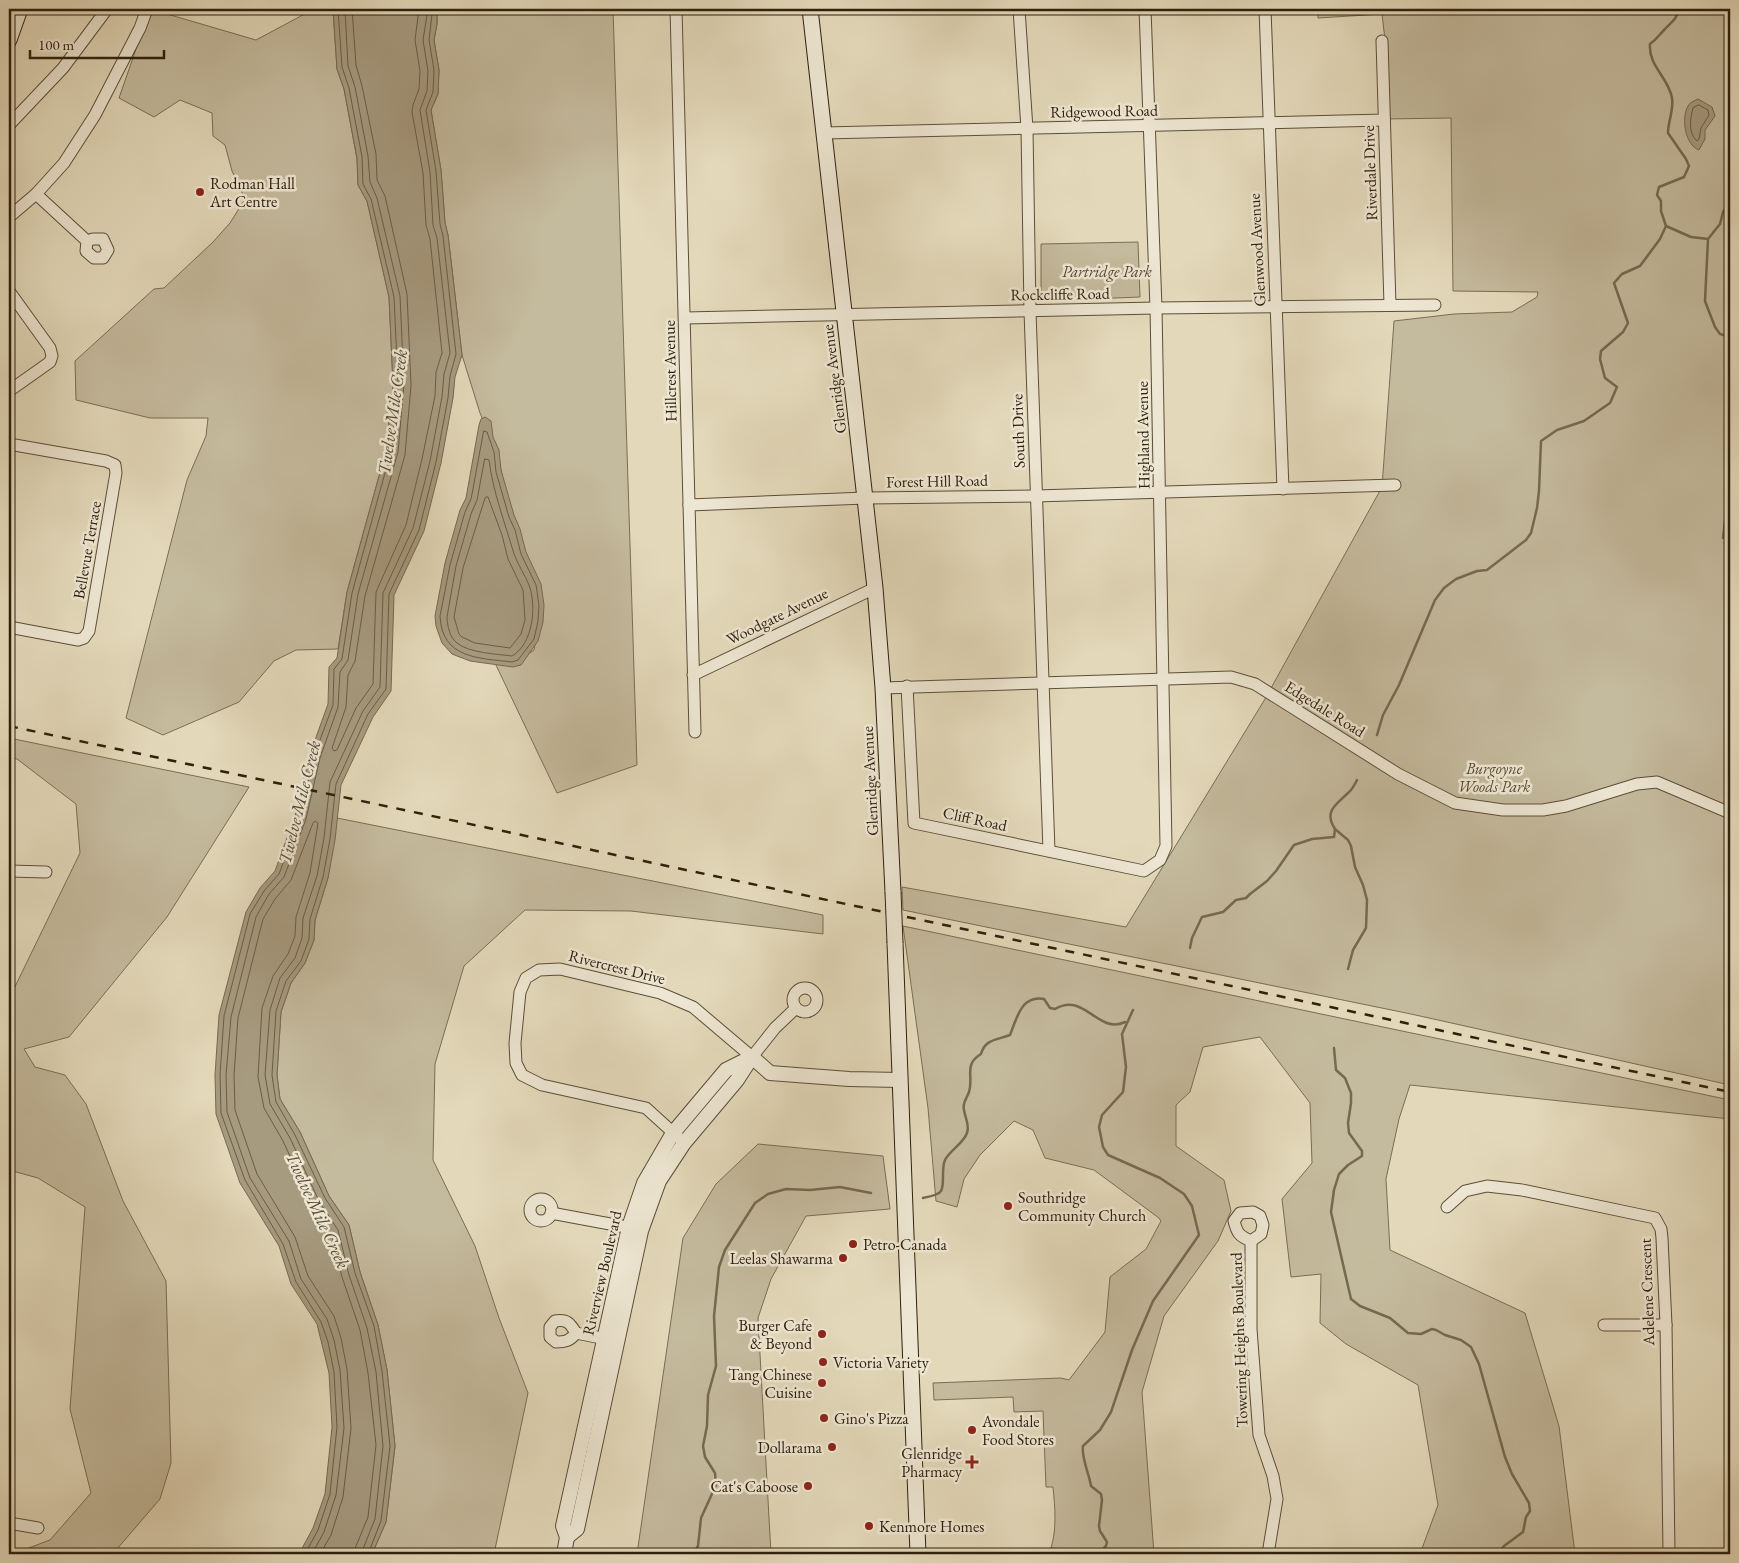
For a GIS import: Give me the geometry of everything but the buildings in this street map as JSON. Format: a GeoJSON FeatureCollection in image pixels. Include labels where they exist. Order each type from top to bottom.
{"type":"FeatureCollection","features":[{"type":"Feature","properties":{"kind":"main road"},"geometry":{"type":"LineString","coordinates":[[9,40],[20,9]]}},
{"type":"Feature","properties":{"kind":"main road","name":"Glenridge Avenue"},"geometry":{"type":"LineString","coordinates":[[810,9],[866,498],[883,688],[893,892],[918,1554]]}},
{"type":"Feature","properties":{"kind":"street"},"geometry":{"type":"LineString","coordinates":[[9,125],[63,68],[106,9]]}},
{"type":"Feature","properties":{"kind":"street"},"geometry":{"type":"LineString","coordinates":[[9,218],[36,194],[64,162],[96,115],[140,28],[147,9]]}},
{"type":"Feature","properties":{"kind":"street","name":"Hillcrest Avenue"},"geometry":{"type":"LineString","coordinates":[[676,9],[695,732]]}},
{"type":"Feature","properties":{"kind":"street","name":"South Drive"},"geometry":{"type":"LineString","coordinates":[[1019,9],[1026,129],[1030,310],[1048,852]]}},
{"type":"Feature","properties":{"kind":"street","name":"Highland Avenue"},"geometry":{"type":"LineString","coordinates":[[1145,9],[1156,308],[1160,492],[1166,846],[1160,860]]}},
{"type":"Feature","properties":{"kind":"street","name":"Glenwood Avenue"},"geometry":{"type":"LineString","coordinates":[[1265,9],[1283,490]]}},
{"type":"Feature","properties":{"kind":"street","name":"Riverdale Drive"},"geometry":{"type":"LineString","coordinates":[[1382,41],[1390,305]]}},
{"type":"Feature","properties":{"kind":"street","name":"Ridgewood Road"},"geometry":{"type":"LineString","coordinates":[[824,133],[1384,120]]}},
{"type":"Feature","properties":{"kind":"street"},"geometry":{"type":"LineString","coordinates":[[36,194],[87,241]]}},
{"type":"Feature","properties":{"kind":"street"},"geometry":{"type":"LineString","coordinates":[[9,292],[50,348],[52,356],[50,362],[9,391]]}},
{"type":"Feature","properties":{"kind":"street","name":"Rockcliffe Road"},"geometry":{"type":"LineString","coordinates":[[685,318],[1030,310],[1435,305]]}},
{"type":"Feature","properties":{"kind":"street","name":"Bellevue Terrace"},"geometry":{"type":"LineString","coordinates":[[9,444],[106,462],[115,465],[116,473],[89,631],[84,638],[78,640],[9,627]]}},
{"type":"Feature","properties":{"kind":"street","name":"Forest Hill Road"},"geometry":{"type":"LineString","coordinates":[[689,505],[866,498],[1283,490],[1395,485]]}},
{"type":"Feature","properties":{"kind":"street","name":"Woodgate Avenue"},"geometry":{"type":"LineString","coordinates":[[694,674],[875,588]]}},
{"type":"Feature","properties":{"kind":"street","name":"Edgedale Road"},"geometry":{"type":"LineString","coordinates":[[883,688],[1231,677],[1255,684],[1398,774],[1455,803],[1503,810],[1543,810],[1566,806],[1637,784],[1657,782],[1730,813]]}},
{"type":"Feature","properties":{"kind":"street","name":"Cliff Road"},"geometry":{"type":"LineString","coordinates":[[907,686],[914,823],[1144,871],[1160,860]]}},
{"type":"Feature","properties":{"kind":"street"},"geometry":{"type":"LineString","coordinates":[[9,871],[46,872]]}},
{"type":"Feature","properties":{"kind":"street","name":"Rivercrest Drive"},"geometry":{"type":"LineString","coordinates":[[678,1138],[646,1108],[542,1085],[522,1075],[516,1063],[515,1043],[520,992],[526,978],[539,970],[560,969],[660,993],[693,1007],[752,1057]]}},
{"type":"Feature","properties":{"kind":"street"},"geometry":{"type":"LineString","coordinates":[[796,1008],[775,1028],[752,1057],[770,1073],[849,1079],[900,1080]]}},
{"type":"Feature","properties":{"kind":"street","name":"Riverview Boulevard"},"geometry":{"type":"LineString","coordinates":[[564,1554],[567,1536],[577,1529],[585,1458],[635,1229],[678,1138],[726,1070],[752,1057]]}},
{"type":"Feature","properties":{"kind":"street","name":"Adelene Crescent"},"geometry":{"type":"LineString","coordinates":[[1448,1207],[1465,1191],[1487,1186],[1522,1190],[1654,1218],[1661,1229],[1666,1325],[1669,1554]]}},
{"type":"Feature","properties":{"kind":"street"},"geometry":{"type":"LineString","coordinates":[[551,1213],[635,1229]]}},
{"type":"Feature","properties":{"kind":"street","name":"Towering Heights Boulevard"},"geometry":{"type":"LineString","coordinates":[[1251,1241],[1251,1329],[1259,1435],[1273,1476],[1277,1499],[1268,1554]]}},
{"type":"Feature","properties":{"kind":"street"},"geometry":{"type":"LineString","coordinates":[[1604,1325],[1666,1325]]}},
{"type":"Feature","properties":{"kind":"street"},"geometry":{"type":"LineString","coordinates":[[576,1333],[611,1340]]}},
{"type":"Feature","properties":{"kind":"street"},"geometry":{"type":"LineString","coordinates":[[9,1523],[38,1528]]}},
{"type":"Feature","properties":{"kind":"green space"},"geometry":{"type":"Polygon","coordinates":[[[150,9],[256,40],[314,9],[333,9],[337,69],[344,89],[357,159],[358,185],[367,201],[389,297],[393,384],[386,451],[347,592],[338,649],[296,650],[274,661],[239,702],[163,735],[126,718],[187,480],[206,436],[208,418],[150,418],[76,400],[75,361],[154,289],[164,288],[213,242],[230,223],[245,199],[232,171],[225,145],[213,136],[212,113],[180,100],[154,117],[119,98],[150,9]]]}},
{"type":"Feature","properties":{"kind":"green space"},"geometry":{"type":"Polygon","coordinates":[[[440,9],[613,9],[637,765],[557,793],[495,663],[515,663],[534,650],[536,639],[498,456],[480,413],[462,355],[445,223],[441,170],[431,110],[438,94],[439,70],[434,40],[437,15],[440,9]]]}},
{"type":"Feature","properties":{"kind":"green space","name":"Burgoyne Woods Park"},"geometry":{"type":"Polygon","coordinates":[[[1318,9],[1730,9],[1730,1085],[1411,1014],[903,910],[902,887],[1126,927],[1265,699],[1382,487],[1394,321],[1454,314],[1512,312],[1537,297],[1538,292],[1453,291],[1451,118],[1384,119],[1385,40],[1382,14],[1318,18],[1318,9]]]}},
{"type":"Feature","properties":{"kind":"green space","name":"Partridge Park"},"geometry":{"type":"Polygon","coordinates":[[[1138,242],[1140,297],[1041,301],[1041,244],[1138,242]]]}},
{"type":"Feature","properties":{"kind":"green space"},"geometry":{"type":"Polygon","coordinates":[[[9,738],[249,787],[167,917],[69,1037],[24,1049],[35,1067],[65,1075],[86,1104],[123,1201],[166,1281],[171,1463],[160,1499],[114,1554],[13,1554],[50,1540],[91,1493],[70,1409],[85,1207],[38,1178],[9,1170],[9,999],[80,853],[76,804],[17,759],[9,757],[9,738]]]}},
{"type":"Feature","properties":{"kind":"green space"},"geometry":{"type":"Polygon","coordinates":[[[337,818],[823,915],[823,934],[631,911],[525,910],[464,966],[435,1064],[433,1160],[475,1246],[499,1318],[528,1393],[494,1554],[372,1554],[386,1522],[395,1446],[387,1370],[378,1325],[360,1272],[349,1225],[329,1196],[300,1132],[280,1099],[277,1075],[281,1012],[291,983],[305,963],[314,940],[315,920],[328,878],[337,818]]]}},
{"type":"Feature","properties":{"kind":"green space"},"geometry":{"type":"Polygon","coordinates":[[[903,926],[1730,1100],[1730,1119],[1410,1085],[1399,1119],[1386,1179],[1390,1250],[1525,1313],[1559,1426],[1575,1554],[1420,1554],[1438,1505],[1418,1385],[1346,1344],[1320,1323],[1321,1274],[1291,1277],[1282,1199],[1312,1163],[1310,1103],[1260,1037],[1203,1047],[1190,1092],[1176,1105],[1176,1146],[1224,1180],[1231,1211],[1218,1241],[1164,1316],[1142,1392],[1154,1554],[1071,1554],[1072,1550],[1051,1548],[1055,1525],[1055,1510],[1053,1487],[1046,1487],[1043,1411],[1014,1412],[1013,1397],[934,1400],[933,1383],[1061,1378],[1069,1380],[1105,1332],[1110,1277],[1146,1249],[1161,1221],[1094,1170],[1045,1158],[1033,1130],[1014,1121],[980,1155],[964,1179],[957,1207],[936,1201],[928,1108],[903,926]]]}},
{"type":"Feature","properties":{"kind":"green space"},"geometry":{"type":"Polygon","coordinates":[[[758,1144],[883,1156],[890,1209],[806,1216],[771,1279],[758,1318],[771,1554],[637,1554],[683,1238],[716,1184],[758,1144]]]}},
{"type":"Feature","properties":{"kind":"water","name":"Twelve Mile Creek"},"geometry":{"type":"Polygon","coordinates":[[[333,9],[440,9],[437,15],[434,40],[439,70],[438,94],[431,110],[441,170],[445,223],[462,355],[455,377],[441,463],[424,531],[394,595],[391,691],[373,717],[341,785],[335,840],[328,878],[315,920],[314,940],[305,963],[291,983],[281,1012],[277,1075],[280,1099],[300,1132],[329,1196],[349,1225],[360,1272],[378,1325],[387,1370],[395,1446],[386,1522],[372,1554],[299,1554],[313,1528],[325,1494],[332,1427],[329,1373],[317,1324],[291,1284],[279,1246],[240,1183],[216,1114],[215,1075],[219,1015],[246,912],[260,888],[275,871],[295,816],[310,754],[328,704],[329,667],[337,658],[347,592],[386,451],[393,384],[389,297],[367,201],[358,185],[357,158],[344,89],[337,69],[333,9]]]}},
{"type":"Feature","properties":{"kind":"water"},"geometry":{"type":"Polygon","coordinates":[[[1698,99],[1712,107],[1715,116],[1705,130],[1705,139],[1699,150],[1690,143],[1685,124],[1688,106],[1698,99]]]}},
{"type":"Feature","properties":{"kind":"water"},"geometry":{"type":"Polygon","coordinates":[[[485,417],[491,421],[493,437],[499,450],[501,470],[526,552],[541,584],[544,605],[543,622],[538,641],[521,665],[513,667],[470,661],[452,654],[442,643],[436,626],[435,616],[445,563],[460,510],[466,498],[479,425],[481,419],[485,417]]]}},
{"type":"Feature","properties":{"kind":"waterway"},"geometry":{"type":"LineString","coordinates":[[1377,735],[1383,715],[1399,685],[1435,600],[1444,588],[1456,579],[1477,571],[1487,570],[1526,540],[1531,533],[1539,491],[1541,441],[1557,430],[1584,421],[1610,403],[1617,387],[1605,378],[1600,359],[1601,351],[1623,332],[1628,323],[1614,283],[1622,274],[1640,266],[1660,239],[1666,226],[1661,211],[1661,201],[1657,195],[1659,187],[1684,177],[1689,166],[1668,133],[1672,98],[1667,84],[1655,65],[1650,52],[1650,44],[1674,20],[1678,9]]}},
{"type":"Feature","properties":{"kind":"waterway"},"geometry":{"type":"LineString","coordinates":[[1708,239],[1720,224],[1730,196]]}},
{"type":"Feature","properties":{"kind":"waterway"},"geometry":{"type":"LineString","coordinates":[[1666,226],[1691,237],[1708,239],[1705,301],[1715,327],[1720,334],[1730,337]]}},
{"type":"Feature","properties":{"kind":"waterway"},"geometry":{"type":"LineString","coordinates":[[1723,538],[1727,504]]}},
{"type":"Feature","properties":{"kind":"waterway"},"geometry":{"type":"LineString","coordinates":[[1190,948],[1192,938],[1202,917],[1223,912],[1236,900],[1246,898],[1267,881],[1294,845],[1312,839],[1334,837],[1335,829],[1330,817],[1333,808],[1351,790],[1357,780]]}},
{"type":"Feature","properties":{"kind":"waterway"},"geometry":{"type":"LineString","coordinates":[[1335,829],[1348,840],[1351,846],[1355,867],[1367,900],[1366,928],[1353,950],[1348,969]]}},
{"type":"Feature","properties":{"kind":"waterway"},"geometry":{"type":"LineString","coordinates":[[923,1198],[936,1195],[941,1191],[945,1160],[967,1133],[968,1124],[964,1105],[969,1092],[972,1062],[981,1054],[985,1045],[1010,1035],[1018,1015],[1025,1004],[1036,999],[1044,999],[1050,1008],[1055,1009],[1065,1005],[1074,1005],[1107,1023],[1125,1022]]}},
{"type":"Feature","properties":{"kind":"waterway"},"geometry":{"type":"LineString","coordinates":[[1098,1554],[1106,1546],[1107,1542],[1099,1526],[1102,1500],[1101,1494],[1091,1486],[1084,1460],[1083,1446],[1100,1430],[1111,1412],[1132,1350],[1153,1301],[1199,1235],[1192,1206],[1184,1194],[1160,1178],[1108,1155],[1103,1147],[1099,1127],[1102,1115],[1123,1092],[1126,1067],[1122,1034],[1133,1010]]}},
{"type":"Feature","properties":{"kind":"waterway"},"geometry":{"type":"LineString","coordinates":[[1334,1048],[1336,1070],[1345,1078],[1351,1093],[1349,1133],[1362,1151],[1362,1156],[1348,1165],[1339,1174],[1334,1190],[1331,1212],[1351,1299],[1360,1306],[1390,1318],[1408,1333],[1421,1334],[1432,1329],[1461,1340],[1471,1347],[1479,1364],[1505,1457],[1512,1474],[1529,1503],[1530,1511],[1526,1517],[1523,1532],[1504,1546],[1497,1554]]}},
{"type":"Feature","properties":{"kind":"waterway"},"geometry":{"type":"LineString","coordinates":[[693,1554],[698,1546],[701,1518],[716,1485],[715,1473],[705,1457],[703,1446],[707,1426],[708,1395],[716,1366],[714,1316],[719,1267],[725,1250],[755,1203],[768,1194],[786,1189],[810,1190],[840,1187],[871,1193]]}},
{"type":"Feature","properties":{"kind":"railway"},"geometry":{"type":"LineString","coordinates":[[9,726],[1730,1092]]}},
{"type":"Feature","properties":{"kind":"place","name":"Rodman Hall Art Centre"},"geometry":{"type":"Point","coordinates":[200,192]}},
{"type":"Feature","properties":{"kind":"place","name":"Southridge Community Church"},"geometry":{"type":"Point","coordinates":[1008,1206]}},
{"type":"Feature","properties":{"kind":"place","name":"Petro-Canada"},"geometry":{"type":"Point","coordinates":[853,1244]}},
{"type":"Feature","properties":{"kind":"place","name":"Leelas Shawarma"},"geometry":{"type":"Point","coordinates":[843,1258]}},
{"type":"Feature","properties":{"kind":"place","name":"Burger Cafe & Beyond"},"geometry":{"type":"Point","coordinates":[822,1334]}},
{"type":"Feature","properties":{"kind":"place","name":"Victoria Variety"},"geometry":{"type":"Point","coordinates":[823,1362]}},
{"type":"Feature","properties":{"kind":"place","name":"Tang Chinese Cuisine"},"geometry":{"type":"Point","coordinates":[822,1383]}},
{"type":"Feature","properties":{"kind":"place","name":"Gino's Pizza"},"geometry":{"type":"Point","coordinates":[824,1418]}},
{"type":"Feature","properties":{"kind":"place","name":"Avondale Food Stores"},"geometry":{"type":"Point","coordinates":[972,1430]}},
{"type":"Feature","properties":{"kind":"place","name":"Dollarama"},"geometry":{"type":"Point","coordinates":[832,1447]}},
{"type":"Feature","properties":{"kind":"place","name":"Glenridge Pharmacy"},"geometry":{"type":"Point","coordinates":[972,1462]}},
{"type":"Feature","properties":{"kind":"place","name":"Cat's Caboose"},"geometry":{"type":"Point","coordinates":[808,1486]}},
{"type":"Feature","properties":{"kind":"place","name":"Kenmore Homes"},"geometry":{"type":"Point","coordinates":[869,1526]}}]}
